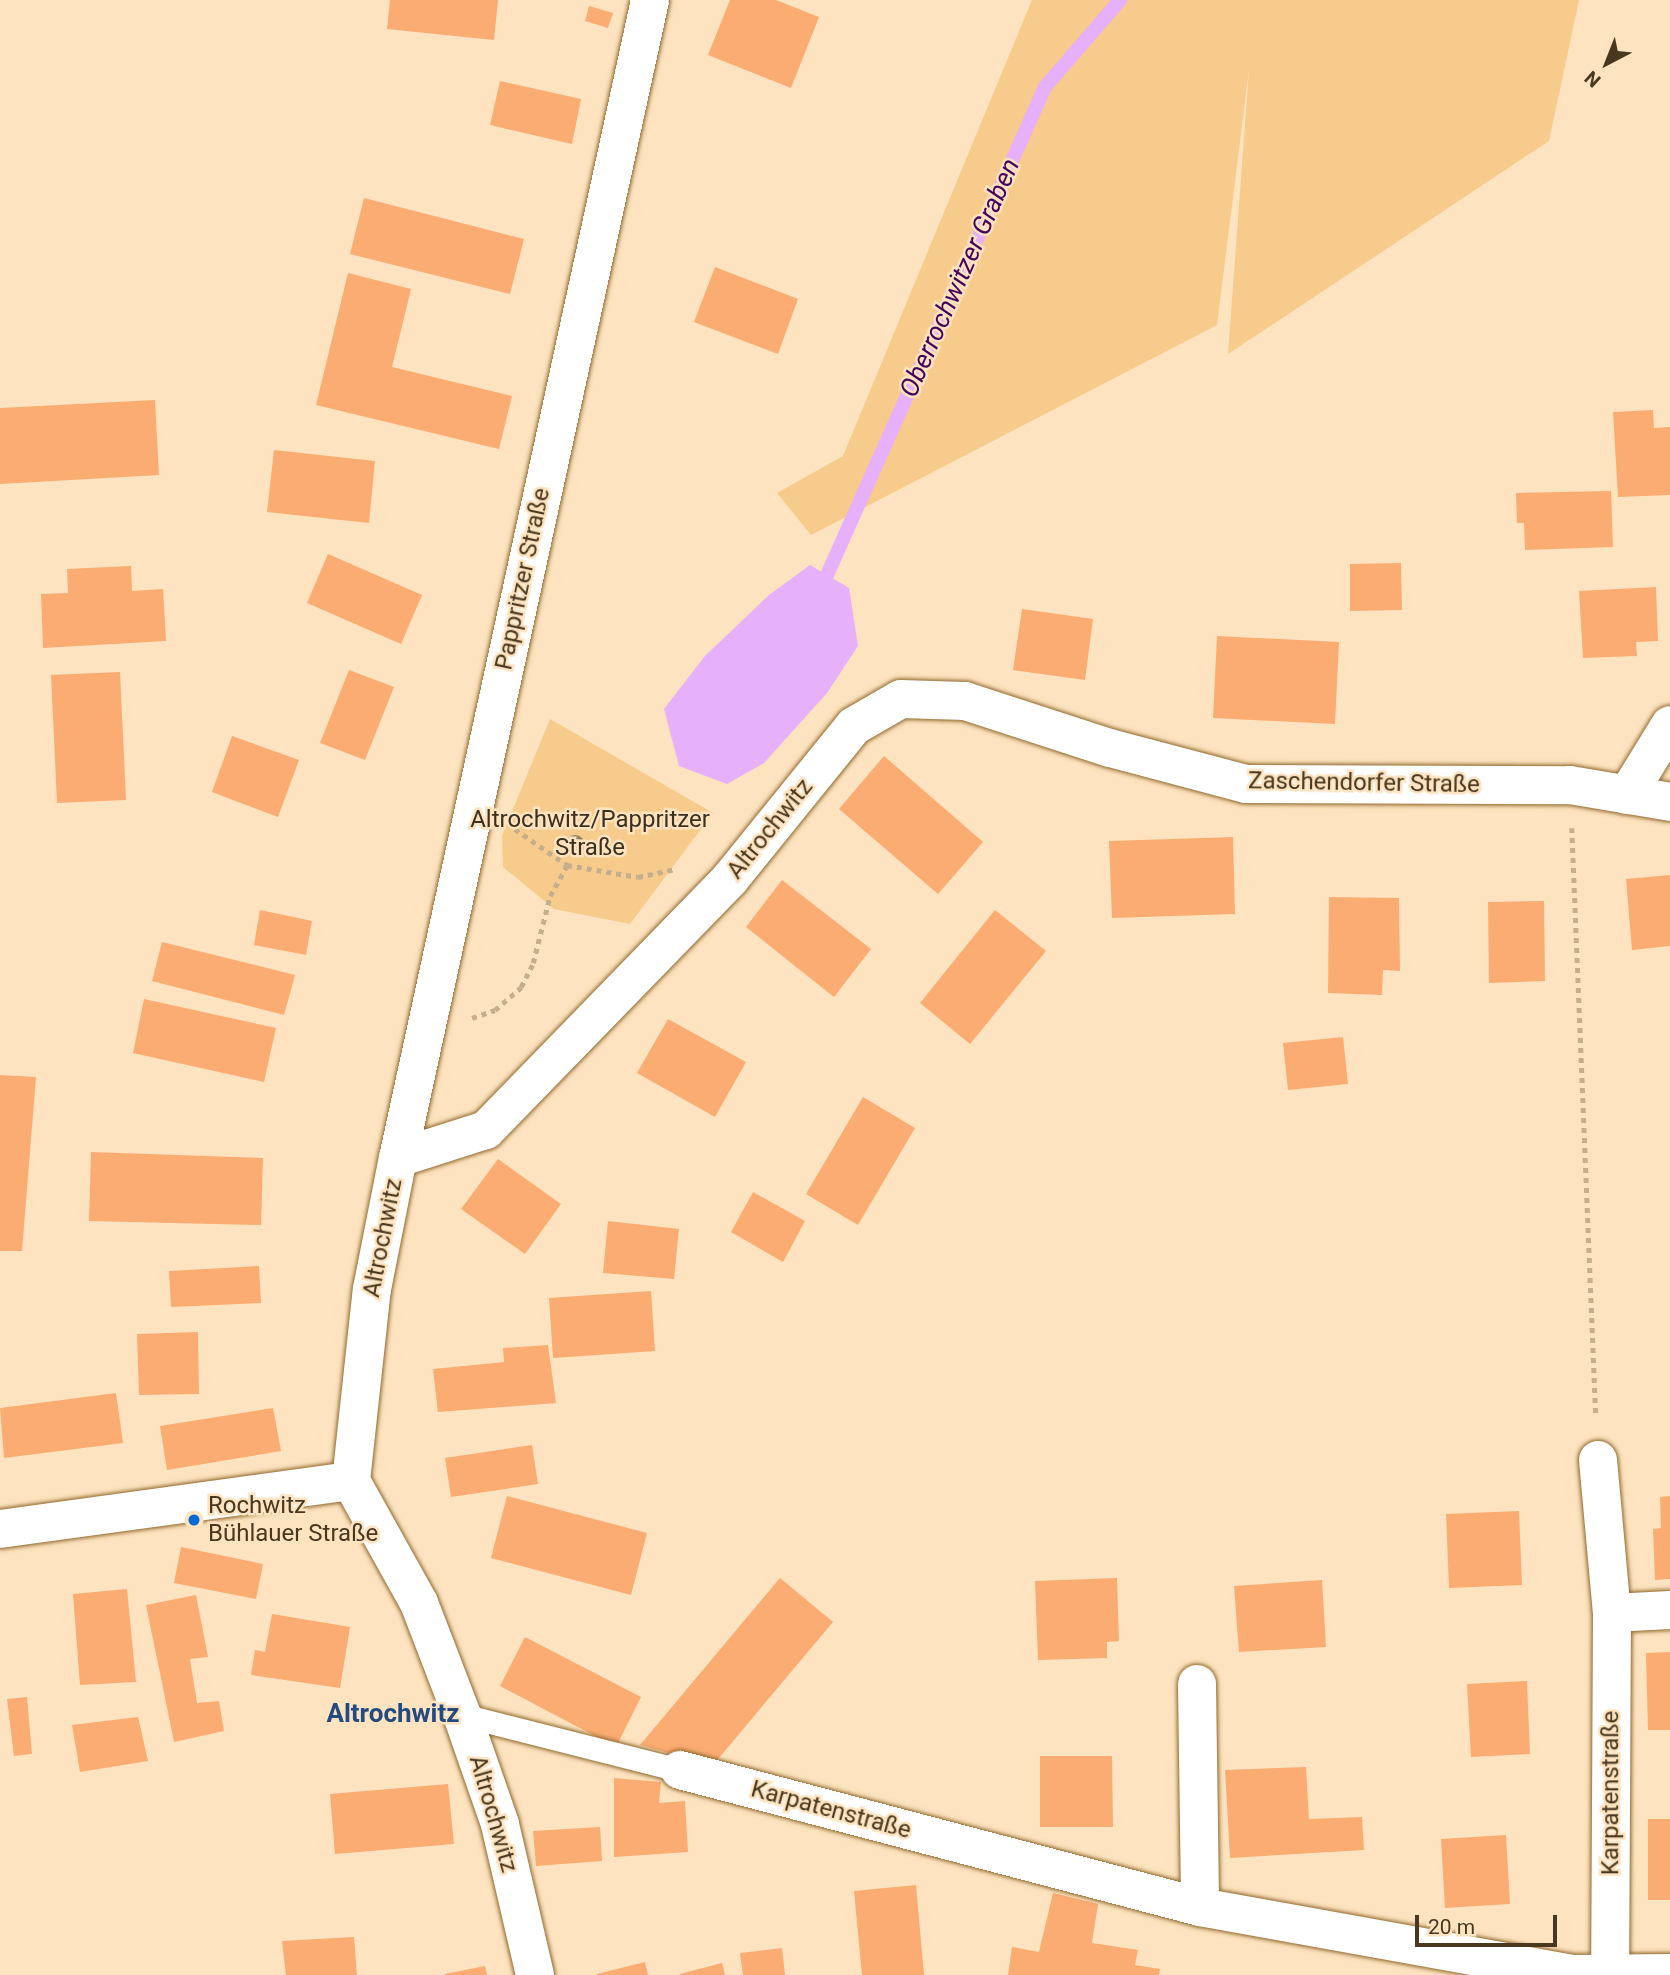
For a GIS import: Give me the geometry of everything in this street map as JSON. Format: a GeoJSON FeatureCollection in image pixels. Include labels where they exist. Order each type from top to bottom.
{"type":"FeatureCollection","features":[{"type":"Feature","properties":{"kind":"street","name":"Pappritzer Straße"},"geometry":{"type":"LineString","coordinates":[[398,1158],[473,803],[650,0]]}},
{"type":"Feature","properties":{"kind":"street","name":"Zaschendorfer Straße"},"geometry":{"type":"LineString","coordinates":[[901,699],[965,701],[1110,748],[1246,784],[1570,785],[1670,802]]}},
{"type":"Feature","properties":{"kind":"street","name":"Altrochwitz"},"geometry":{"type":"LineString","coordinates":[[535,1975],[500,1824],[462,1715],[419,1603],[351,1481],[372,1289],[398,1158],[486,1130],[730,879],[854,726],[901,699]]}},
{"type":"Feature","properties":{"kind":"street"},"geometry":{"type":"LineString","coordinates":[[1627,795],[1670,725]]}},
{"type":"Feature","properties":{"kind":"street","name":"Karpatenstraße"},"geometry":{"type":"LineString","coordinates":[[1598,1460],[1612,1613],[1611,1974]]}},
{"type":"Feature","properties":{"kind":"street"},"geometry":{"type":"LineString","coordinates":[[0,1530],[351,1481]]}},
{"type":"Feature","properties":{"kind":"street"},"geometry":{"type":"LineString","coordinates":[[1612,1613],[1670,1610]]}},
{"type":"Feature","properties":{"kind":"street"},"geometry":{"type":"LineString","coordinates":[[1197,1684],[1200,1907]]}},
{"type":"Feature","properties":{"kind":"street","name":"Karpatenstraße"},"geometry":{"type":"LineString","coordinates":[[680,1770],[1200,1907],[1571,1974],[1670,1973]]}},
{"type":"Feature","properties":{"kind":"lane","name":"Karpatenstraße"},"geometry":{"type":"LineString","coordinates":[[462,1715],[680,1770]]}},
{"type":"Feature","properties":{"kind":"path"},"geometry":{"type":"LineString","coordinates":[[1570,785],[1598,1460]]}},
{"type":"Feature","properties":{"kind":"path"},"geometry":{"type":"LineString","coordinates":[[473,803],[568,864],[638,877],[692,865],[730,879]]}},
{"type":"Feature","properties":{"kind":"path"},"geometry":{"type":"LineString","coordinates":[[428,1016],[474,1018],[495,1010],[521,987],[533,963],[550,896],[568,864]]}},
{"type":"Feature","properties":{"kind":"green space"},"geometry":{"type":"Polygon","coordinates":[[[1032,0],[1579,0],[1549,141],[1228,354],[1249,70],[1217,325],[811,535],[777,493],[843,456],[1032,0]]]}},
{"type":"Feature","properties":{"kind":"green space","name":"Altrochwitz/Pappritzer Straße"},"geometry":{"type":"Polygon","coordinates":[[[550,719],[713,813],[630,924],[554,909],[503,867],[502,836],[550,719]]]}},
{"type":"Feature","properties":{"kind":"shaded area"},"geometry":{"type":"Polygon","coordinates":[[[810,565],[849,588],[858,646],[827,693],[764,763],[727,784],[679,766],[664,709],[705,656],[769,595],[810,565]]]}},
{"type":"Feature","properties":{"kind":"building"},"geometry":{"type":"Polygon","coordinates":[[[390,0],[498,0],[494,40],[387,29],[390,0]]]}},
{"type":"Feature","properties":{"kind":"building"},"geometry":{"type":"Polygon","coordinates":[[[730,0],[776,0],[819,17],[791,88],[708,55],[730,0]]]}},
{"type":"Feature","properties":{"kind":"building"},"geometry":{"type":"Polygon","coordinates":[[[589,6],[613,13],[608,28],[585,21],[589,6]]]}},
{"type":"Feature","properties":{"kind":"building"},"geometry":{"type":"Polygon","coordinates":[[[500,81],[581,99],[572,144],[490,125],[500,81]]]}},
{"type":"Feature","properties":{"kind":"building"},"geometry":{"type":"Polygon","coordinates":[[[364,198],[524,239],[510,294],[350,254],[364,198]]]}},
{"type":"Feature","properties":{"kind":"building"},"geometry":{"type":"Polygon","coordinates":[[[715,267],[798,299],[778,354],[694,322],[715,267]]]}},
{"type":"Feature","properties":{"kind":"building"},"geometry":{"type":"Polygon","coordinates":[[[348,273],[411,289],[392,367],[512,396],[499,449],[316,405],[348,273]]]}},
{"type":"Feature","properties":{"kind":"building"},"geometry":{"type":"Polygon","coordinates":[[[155,400],[159,475],[0,484],[0,408],[155,400]]]}},
{"type":"Feature","properties":{"kind":"building"},"geometry":{"type":"Polygon","coordinates":[[[1653,410],[1654,428],[1670,427],[1670,495],[1618,497],[1613,412],[1653,410]]]}},
{"type":"Feature","properties":{"kind":"building"},"geometry":{"type":"Polygon","coordinates":[[[274,450],[375,461],[369,523],[267,512],[274,450]]]}},
{"type":"Feature","properties":{"kind":"building"},"geometry":{"type":"Polygon","coordinates":[[[1611,491],[1613,547],[1525,550],[1524,523],[1517,523],[1516,493],[1611,491]]]}},
{"type":"Feature","properties":{"kind":"building"},"geometry":{"type":"Polygon","coordinates":[[[328,554],[422,595],[401,644],[307,603],[328,554]]]}},
{"type":"Feature","properties":{"kind":"building"},"geometry":{"type":"Polygon","coordinates":[[[1401,563],[1402,610],[1350,611],[1350,564],[1401,563]]]}},
{"type":"Feature","properties":{"kind":"building"},"geometry":{"type":"Polygon","coordinates":[[[131,566],[132,591],[163,589],[166,641],[43,648],[41,594],[68,593],[67,569],[131,566]]]}},
{"type":"Feature","properties":{"kind":"building"},"geometry":{"type":"Polygon","coordinates":[[[1656,587],[1658,641],[1636,642],[1637,656],[1583,658],[1579,591],[1656,587]]]}},
{"type":"Feature","properties":{"kind":"building"},"geometry":{"type":"Polygon","coordinates":[[[1022,609],[1093,619],[1085,680],[1013,670],[1022,609]]]}},
{"type":"Feature","properties":{"kind":"building"},"geometry":{"type":"Polygon","coordinates":[[[1217,636],[1339,642],[1335,724],[1213,718],[1217,636]]]}},
{"type":"Feature","properties":{"kind":"building"},"geometry":{"type":"Polygon","coordinates":[[[349,670],[394,687],[365,760],[320,743],[349,670]]]}},
{"type":"Feature","properties":{"kind":"building"},"geometry":{"type":"Polygon","coordinates":[[[120,672],[126,800],[57,803],[51,675],[120,672]]]}},
{"type":"Feature","properties":{"kind":"building"},"geometry":{"type":"Polygon","coordinates":[[[232,736],[299,760],[278,817],[212,792],[232,736]]]}},
{"type":"Feature","properties":{"kind":"building"},"geometry":{"type":"Polygon","coordinates":[[[884,756],[983,842],[938,894],[839,809],[884,756]]]}},
{"type":"Feature","properties":{"kind":"building"},"geometry":{"type":"Polygon","coordinates":[[[1233,837],[1235,914],[1112,918],[1109,841],[1233,837]]]}},
{"type":"Feature","properties":{"kind":"building"},"geometry":{"type":"Polygon","coordinates":[[[1670,875],[1670,946],[1632,950],[1626,879],[1670,875]]]}},
{"type":"Feature","properties":{"kind":"building"},"geometry":{"type":"Polygon","coordinates":[[[782,880],[871,949],[834,997],[746,927],[782,880]]]}},
{"type":"Feature","properties":{"kind":"building"},"geometry":{"type":"Polygon","coordinates":[[[1329,897],[1399,898],[1400,971],[1383,970],[1382,995],[1328,993],[1329,897]]]}},
{"type":"Feature","properties":{"kind":"building"},"geometry":{"type":"Polygon","coordinates":[[[1544,901],[1545,981],[1489,983],[1488,902],[1544,901]]]}},
{"type":"Feature","properties":{"kind":"building"},"geometry":{"type":"Polygon","coordinates":[[[260,910],[312,921],[306,955],[254,945],[260,910]]]}},
{"type":"Feature","properties":{"kind":"building"},"geometry":{"type":"Polygon","coordinates":[[[995,910],[1046,951],[970,1044],[920,1003],[995,910]]]}},
{"type":"Feature","properties":{"kind":"building"},"geometry":{"type":"Polygon","coordinates":[[[162,942],[295,975],[284,1015],[152,981],[162,942]]]}},
{"type":"Feature","properties":{"kind":"building"},"geometry":{"type":"Polygon","coordinates":[[[144,999],[276,1028],[264,1082],[133,1053],[144,999]]]}},
{"type":"Feature","properties":{"kind":"building"},"geometry":{"type":"Polygon","coordinates":[[[668,1019],[746,1062],[715,1117],[637,1073],[668,1019]]]}},
{"type":"Feature","properties":{"kind":"building"},"geometry":{"type":"Polygon","coordinates":[[[1343,1037],[1348,1084],[1288,1090],[1283,1043],[1343,1037]]]}},
{"type":"Feature","properties":{"kind":"building"},"geometry":{"type":"Polygon","coordinates":[[[0,1075],[36,1077],[22,1251],[0,1251],[0,1075]]]}},
{"type":"Feature","properties":{"kind":"building"},"geometry":{"type":"Polygon","coordinates":[[[863,1097],[915,1128],[858,1225],[806,1194],[863,1097]]]}},
{"type":"Feature","properties":{"kind":"building"},"geometry":{"type":"Polygon","coordinates":[[[91,1152],[263,1158],[261,1225],[89,1221],[91,1152]]]}},
{"type":"Feature","properties":{"kind":"building"},"geometry":{"type":"Polygon","coordinates":[[[498,1159],[561,1204],[525,1254],[461,1209],[498,1159]]]}},
{"type":"Feature","properties":{"kind":"building"},"geometry":{"type":"Polygon","coordinates":[[[753,1192],[805,1221],[783,1262],[731,1232],[753,1192]]]}},
{"type":"Feature","properties":{"kind":"building"},"geometry":{"type":"Polygon","coordinates":[[[608,1221],[679,1229],[674,1279],[603,1273],[608,1221]]]}},
{"type":"Feature","properties":{"kind":"building"},"geometry":{"type":"Polygon","coordinates":[[[259,1266],[261,1303],[171,1307],[169,1271],[259,1266]]]}},
{"type":"Feature","properties":{"kind":"building"},"geometry":{"type":"Polygon","coordinates":[[[651,1291],[655,1351],[553,1358],[549,1298],[651,1291]]]}},
{"type":"Feature","properties":{"kind":"building"},"geometry":{"type":"Polygon","coordinates":[[[198,1332],[199,1394],[139,1395],[137,1334],[198,1332]]]}},
{"type":"Feature","properties":{"kind":"building"},"geometry":{"type":"Polygon","coordinates":[[[548,1345],[556,1403],[438,1412],[433,1369],[504,1362],[503,1348],[548,1345]]]}},
{"type":"Feature","properties":{"kind":"building"},"geometry":{"type":"Polygon","coordinates":[[[116,1393],[123,1443],[4,1458],[0,1408],[116,1393]]]}},
{"type":"Feature","properties":{"kind":"building"},"geometry":{"type":"Polygon","coordinates":[[[273,1408],[281,1451],[167,1470],[160,1426],[273,1408]]]}},
{"type":"Feature","properties":{"kind":"building"},"geometry":{"type":"Polygon","coordinates":[[[532,1445],[538,1484],[451,1497],[445,1458],[532,1445]]]}},
{"type":"Feature","properties":{"kind":"building"},"geometry":{"type":"Polygon","coordinates":[[[507,1496],[647,1533],[631,1595],[491,1558],[507,1496]]]}},
{"type":"Feature","properties":{"kind":"building"},"geometry":{"type":"Polygon","coordinates":[[[1670,1496],[1670,1579],[1655,1580],[1653,1529],[1661,1528],[1660,1497],[1670,1496]]]}},
{"type":"Feature","properties":{"kind":"building"},"geometry":{"type":"Polygon","coordinates":[[[1519,1511],[1522,1585],[1449,1588],[1446,1514],[1519,1511]]]}},
{"type":"Feature","properties":{"kind":"building"},"geometry":{"type":"Polygon","coordinates":[[[181,1547],[263,1564],[256,1599],[174,1583],[181,1547]]]}},
{"type":"Feature","properties":{"kind":"building"},"geometry":{"type":"Polygon","coordinates":[[[780,1578],[833,1622],[713,1765],[640,1745],[780,1578]]]}},
{"type":"Feature","properties":{"kind":"building"},"geometry":{"type":"Polygon","coordinates":[[[1117,1578],[1119,1641],[1107,1642],[1107,1658],[1038,1660],[1035,1581],[1117,1578]]]}},
{"type":"Feature","properties":{"kind":"building"},"geometry":{"type":"Polygon","coordinates":[[[1322,1580],[1326,1647],[1239,1652],[1234,1586],[1322,1580]]]}},
{"type":"Feature","properties":{"kind":"building"},"geometry":{"type":"Polygon","coordinates":[[[127,1589],[136,1682],[80,1685],[73,1594],[127,1589]]]}},
{"type":"Feature","properties":{"kind":"building"},"geometry":{"type":"Polygon","coordinates":[[[196,1595],[208,1657],[190,1659],[197,1703],[219,1701],[224,1731],[174,1742],[146,1605],[196,1595]]]}},
{"type":"Feature","properties":{"kind":"building"},"geometry":{"type":"Polygon","coordinates":[[[272,1614],[350,1627],[340,1688],[251,1675],[255,1650],[265,1652],[272,1614]]]}},
{"type":"Feature","properties":{"kind":"building"},"geometry":{"type":"Polygon","coordinates":[[[525,1637],[641,1697],[616,1747],[500,1686],[525,1637]]]}},
{"type":"Feature","properties":{"kind":"building"},"geometry":{"type":"Polygon","coordinates":[[[1670,1652],[1670,1730],[1648,1730],[1646,1653],[1670,1652]]]}},
{"type":"Feature","properties":{"kind":"building"},"geometry":{"type":"Polygon","coordinates":[[[1527,1681],[1530,1754],[1471,1757],[1467,1684],[1527,1681]]]}},
{"type":"Feature","properties":{"kind":"building"},"geometry":{"type":"Polygon","coordinates":[[[27,1697],[32,1754],[14,1756],[7,1699],[27,1697]]]}},
{"type":"Feature","properties":{"kind":"building"},"geometry":{"type":"Polygon","coordinates":[[[138,1717],[148,1761],[80,1772],[72,1725],[138,1717]]]}},
{"type":"Feature","properties":{"kind":"building"},"geometry":{"type":"Polygon","coordinates":[[[1040,1756],[1112,1756],[1113,1827],[1040,1827],[1040,1756]]]}},
{"type":"Feature","properties":{"kind":"building"},"geometry":{"type":"Polygon","coordinates":[[[1306,1767],[1309,1819],[1362,1817],[1364,1850],[1230,1858],[1225,1770],[1306,1767]]]}},
{"type":"Feature","properties":{"kind":"building"},"geometry":{"type":"Polygon","coordinates":[[[614,1778],[661,1782],[659,1803],[685,1801],[688,1852],[614,1857],[614,1778]]]}},
{"type":"Feature","properties":{"kind":"building"},"geometry":{"type":"Polygon","coordinates":[[[448,1784],[454,1844],[335,1854],[330,1794],[448,1784]]]}},
{"type":"Feature","properties":{"kind":"building"},"geometry":{"type":"Polygon","coordinates":[[[1648,1819],[1670,1819],[1670,1900],[1648,1900],[1648,1819]]]}},
{"type":"Feature","properties":{"kind":"building"},"geometry":{"type":"Polygon","coordinates":[[[600,1827],[602,1861],[536,1866],[533,1831],[600,1827]]]}},
{"type":"Feature","properties":{"kind":"building"},"geometry":{"type":"Polygon","coordinates":[[[1506,1835],[1510,1904],[1445,1908],[1441,1839],[1506,1835]]]}},
{"type":"Feature","properties":{"kind":"building"},"geometry":{"type":"Polygon","coordinates":[[[916,1885],[924,1975],[862,1975],[854,1891],[916,1885]]]}},
{"type":"Feature","properties":{"kind":"building"},"geometry":{"type":"Polygon","coordinates":[[[1053,1893],[1098,1904],[1092,1943],[1138,1950],[1135,1965],[1160,1969],[1159,1975],[1008,1975],[1012,1947],[1039,1952],[1053,1893]]]}},
{"type":"Feature","properties":{"kind":"building"},"geometry":{"type":"Polygon","coordinates":[[[354,1937],[357,1975],[286,1975],[282,1941],[354,1937]]]}},
{"type":"Feature","properties":{"kind":"building"},"geometry":{"type":"Polygon","coordinates":[[[782,1948],[785,1975],[743,1975],[740,1953],[782,1948]]]}},
{"type":"Feature","properties":{"kind":"building"},"geometry":{"type":"Polygon","coordinates":[[[645,1962],[648,1975],[597,1975],[597,1974],[645,1962]]]}},
{"type":"Feature","properties":{"kind":"building"},"geometry":{"type":"Polygon","coordinates":[[[722,1963],[725,1975],[680,1975],[680,1974],[722,1963]]]}},
{"type":"Feature","properties":{"kind":"building"},"geometry":{"type":"Polygon","coordinates":[[[485,1966],[487,1975],[445,1975],[445,1974],[485,1966]]]}},
{"type":"Feature","properties":{"kind":"waterway","name":"Oberrochwitzer Graben"},"geometry":{"type":"LineString","coordinates":[[827,575],[1045,87],[1120,0]]}},
{"type":"Feature","properties":{"kind":"place","name":"Rochwitz Bühlauer Straße"},"geometry":{"type":"Point","coordinates":[194,1520]}},
{"type":"Feature","properties":{"kind":"district","name":"Altrochwitz"},"geometry":{"type":"Point","coordinates":[393,1714]}}]}
